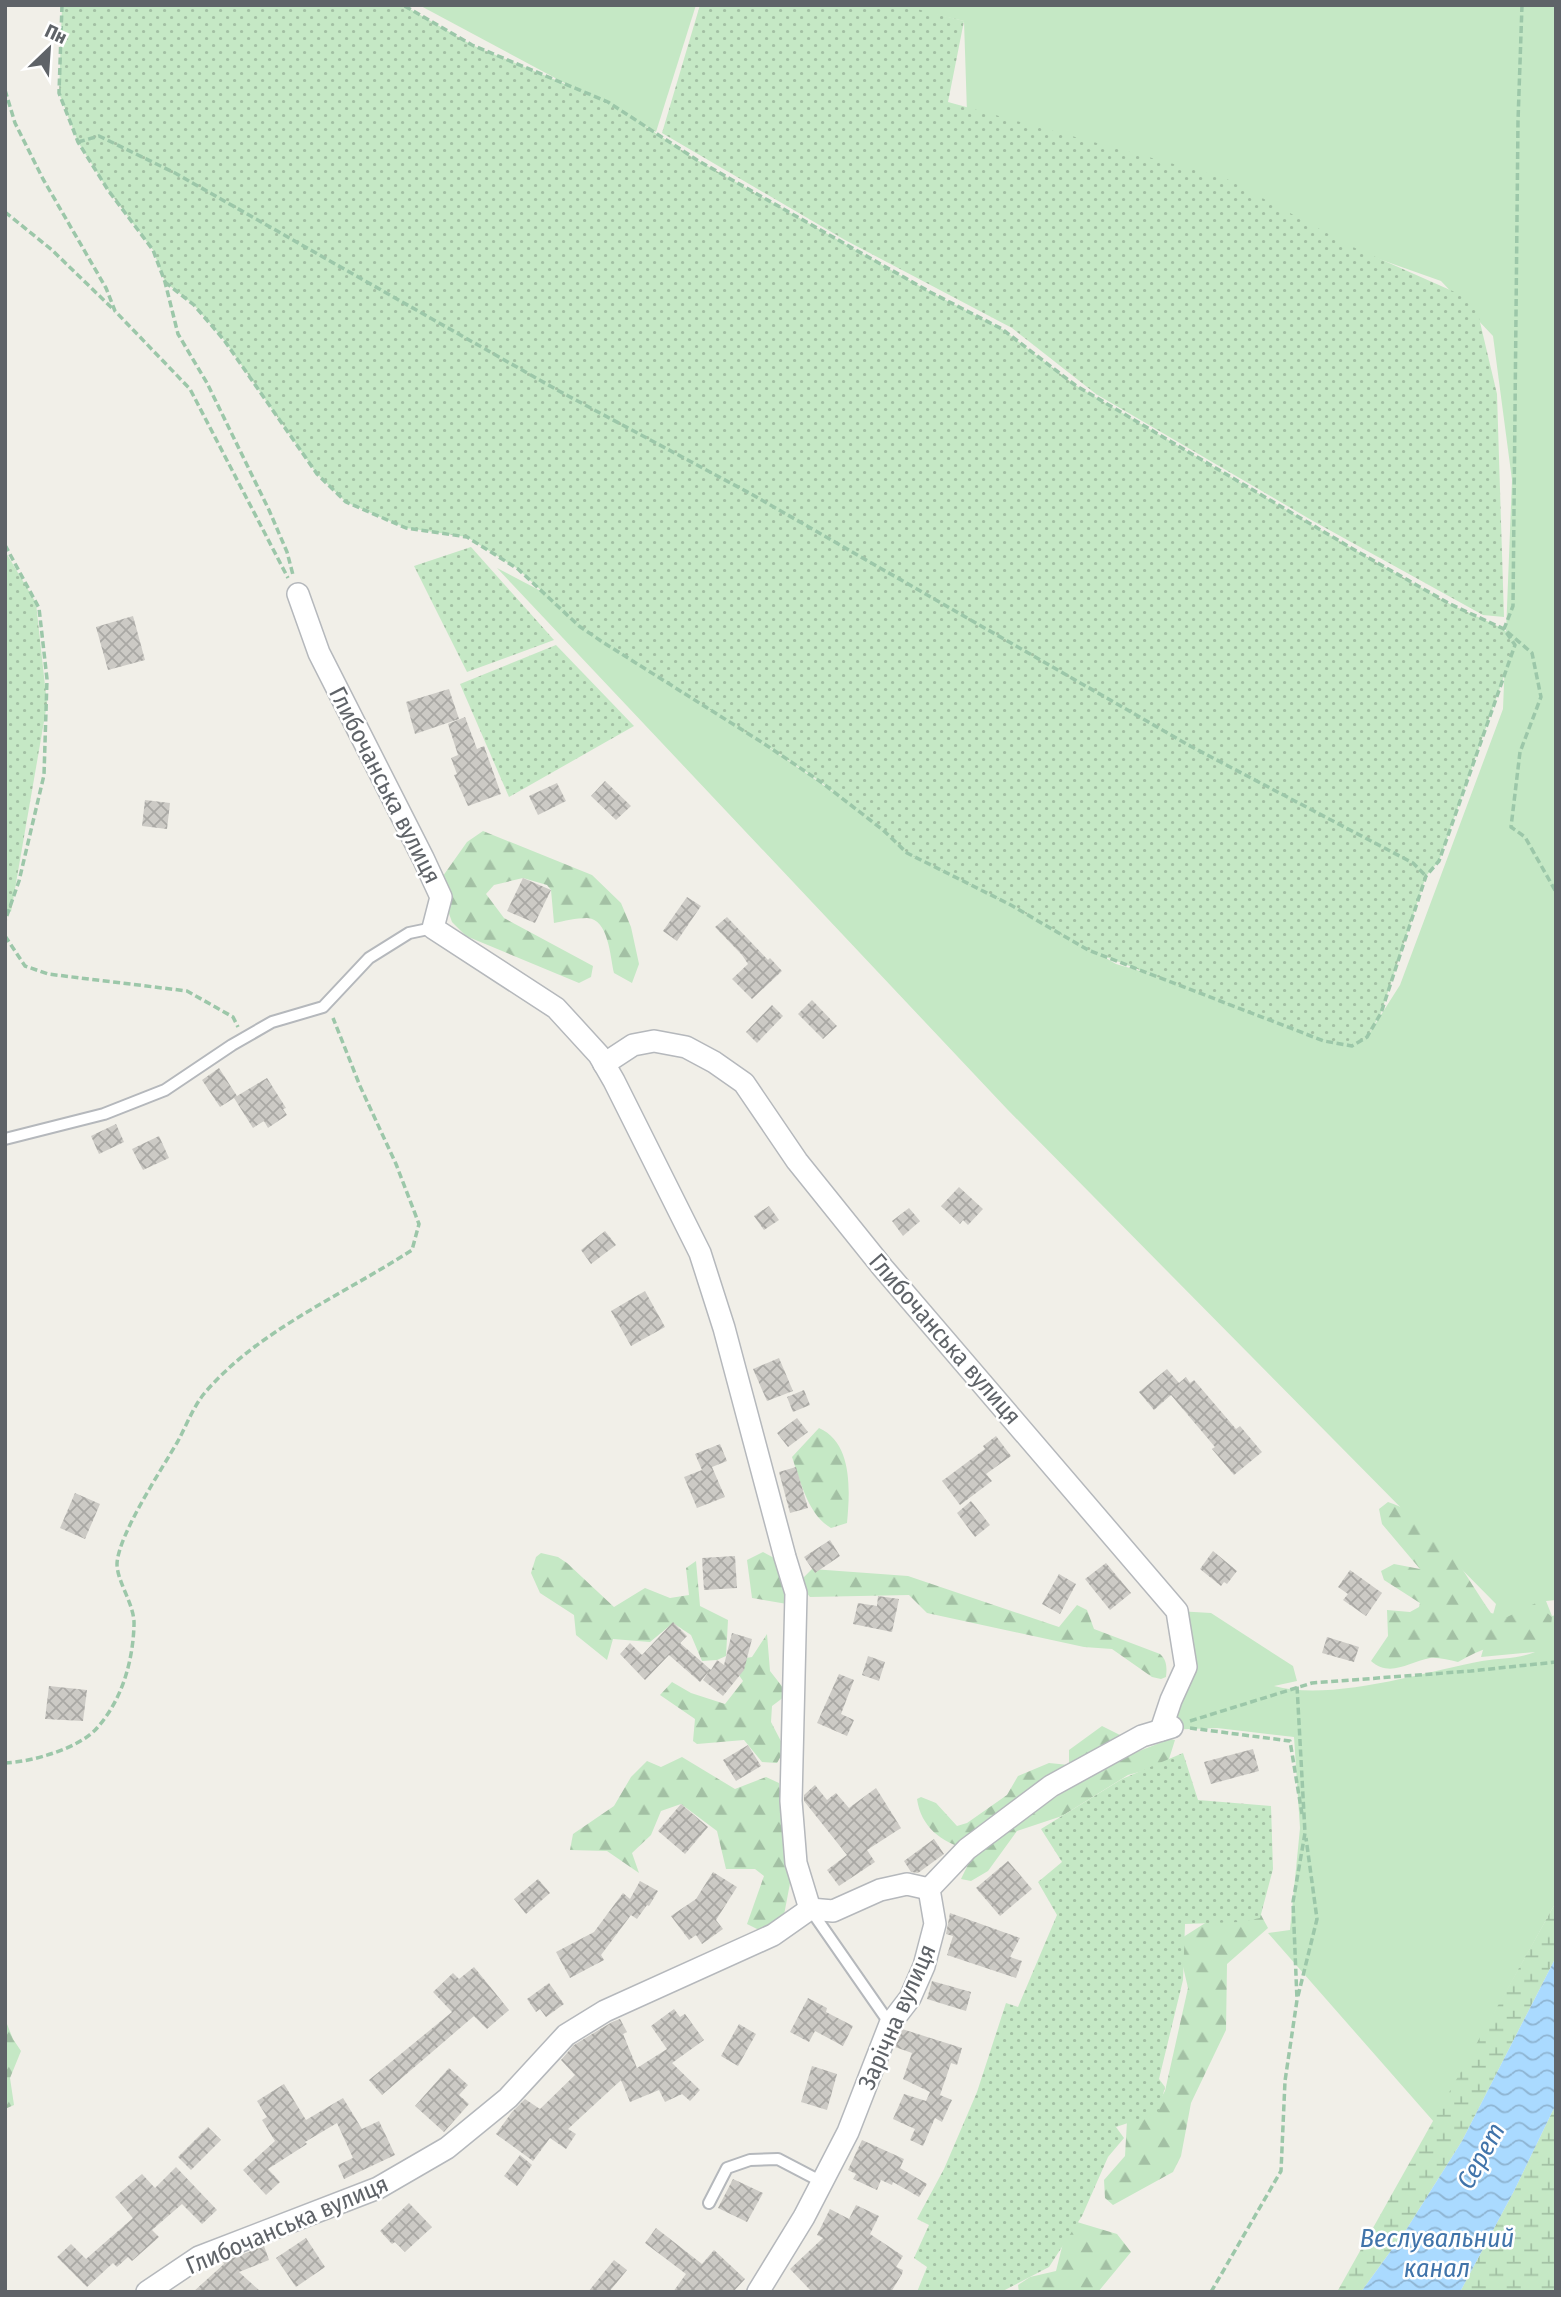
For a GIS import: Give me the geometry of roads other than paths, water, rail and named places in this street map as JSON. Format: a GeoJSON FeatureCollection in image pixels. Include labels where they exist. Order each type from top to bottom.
{"type":"FeatureCollection","features":[{"type":"Feature","properties":{"kind":"street","name":"Глибочанська вулиця"},"geometry":{"type":"LineString","coordinates":[[298,594],[319,653],[441,897],[433,928]]}},
{"type":"Feature","properties":{"kind":"street"},"geometry":{"type":"LineString","coordinates":[[433,928],[556,1008],[599,1055],[662,1173],[700,1253],[724,1328],[796,1593],[791,1801],[796,1863],[810,1909]]}},
{"type":"Feature","properties":{"kind":"street","name":"Глибочанська вулиця"},"geometry":{"type":"LineString","coordinates":[[147,2292],[199,2257],[379,2188],[457,2140],[508,2098],[566,2035],[606,2011],[773,1935],[810,1909],[833,1910],[880,1890],[907,1884],[929,1889],[967,1849],[1051,1786],[1142,1736],[1168,1728],[1171,1700],[1186,1667],[1177,1611],[883,1268],[797,1161],[744,1083],[714,1062],[685,1047],[654,1041],[633,1045],[604,1064]]}},
{"type":"Feature","properties":{"kind":"street","name":"Зарічна вулиця"},"geometry":{"type":"LineString","coordinates":[[758,2292],[804,2217],[848,2132],[890,2024],[910,1998],[924,1966],[935,1924],[929,1889]]}},
{"type":"Feature","properties":{"kind":"lane"},"geometry":{"type":"LineString","coordinates":[[5,1139],[104,1114],[164,1090],[272,1022],[323,1007],[369,958],[409,933],[433,928]]}},
{"type":"Feature","properties":{"kind":"lane"},"geometry":{"type":"LineString","coordinates":[[810,1909],[890,2024]]}},
{"type":"Feature","properties":{"kind":"lane"},"geometry":{"type":"LineString","coordinates":[[709,2203],[727,2168],[750,2160],[778,2159],[822,2182]]}},
{"type":"Feature","properties":{"kind":"water","name":"Веслувальний канал"},"geometry":{"type":"Polygon","coordinates":[[[1556,1957],[1556,2104],[1514,2191],[1460,2292],[1361,2292],[1406,2230],[1462,2141],[1556,1957]]]}},
{"type":"Feature","properties":{"kind":"water label","name":"Серет"},"geometry":{"type":"Point","coordinates":[1481,2156]}}]}
